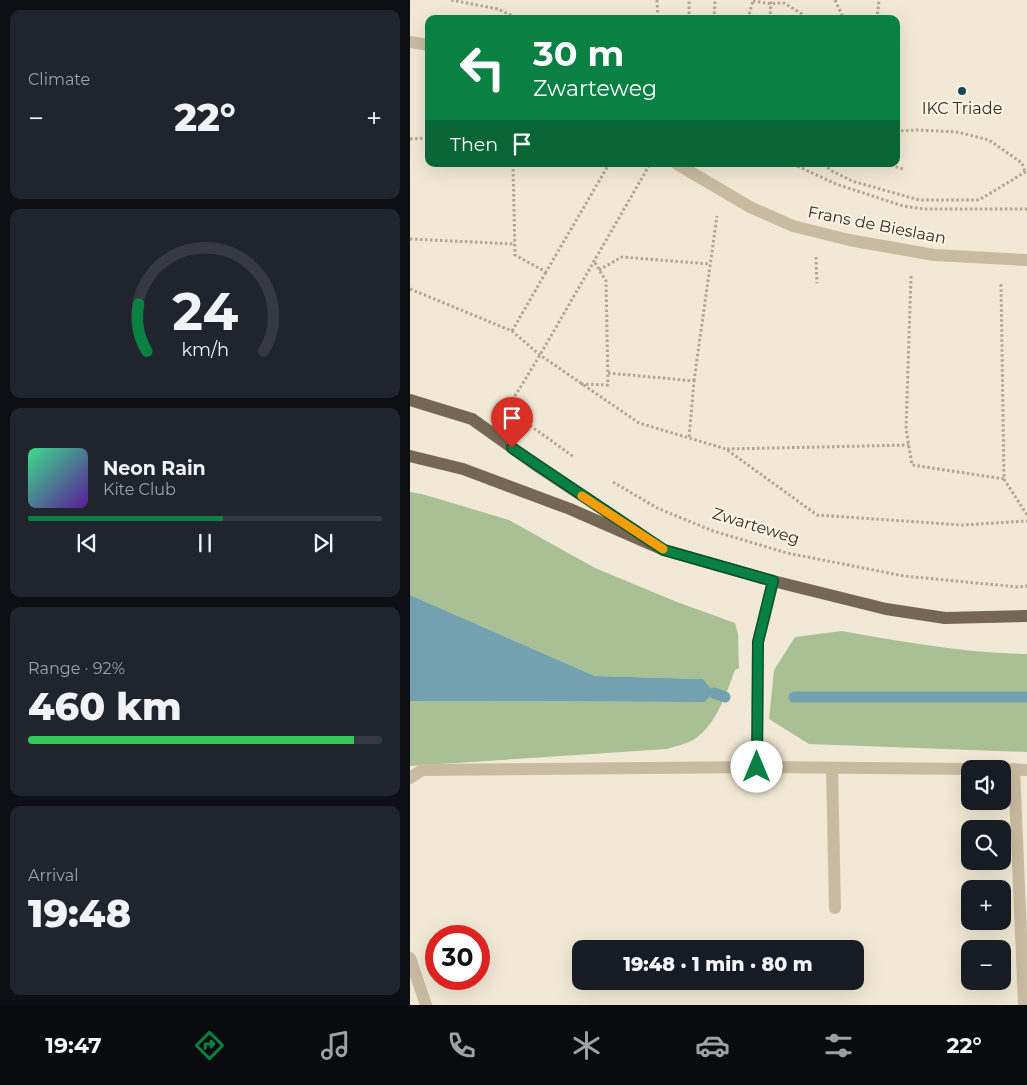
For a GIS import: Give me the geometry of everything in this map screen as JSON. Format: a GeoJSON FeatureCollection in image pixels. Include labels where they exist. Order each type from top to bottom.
{"type":"FeatureCollection","features":[{"type":"Feature","properties":{"kind":"main road"},"geometry":{"type":"LineString","coordinates":[[410,400],[472,419],[539,467],[664,550]]}},
{"type":"Feature","properties":{"kind":"main road"},"geometry":{"type":"LineString","coordinates":[[410,456],[463,469],[570,509],[664,550],[773,581],[886,610],[945,618],[1027,616]]}},
{"type":"Feature","properties":{"kind":"street"},"geometry":{"type":"LineString","coordinates":[[410,42],[425,44]]}},
{"type":"Feature","properties":{"kind":"street","name":"Frans de Bieslaan"},"geometry":{"type":"LineString","coordinates":[[681,167],[750,207],[793,226],[849,240],[934,255],[1027,260]]}},
{"type":"Feature","properties":{"kind":"street"},"geometry":{"type":"LineString","coordinates":[[757,767],[758,642],[773,581]]}},
{"type":"Feature","properties":{"kind":"street"},"geometry":{"type":"LineString","coordinates":[[410,778],[422,770],[757,767],[961,769]]}},
{"type":"Feature","properties":{"kind":"street"},"geometry":{"type":"LineString","coordinates":[[832,769],[835,908]]}},
{"type":"Feature","properties":{"kind":"street"},"geometry":{"type":"LineString","coordinates":[[1015,769],[1024,1005]]}},
{"type":"Feature","properties":{"kind":"street"},"geometry":{"type":"LineString","coordinates":[[410,958],[426,1005]]}},
{"type":"Feature","properties":{"kind":"path"},"geometry":{"type":"LineString","coordinates":[[451,0],[498,9],[511,15]]}},
{"type":"Feature","properties":{"kind":"path"},"geometry":{"type":"LineString","coordinates":[[657,0],[658,15]]}},
{"type":"Feature","properties":{"kind":"path"},"geometry":{"type":"LineString","coordinates":[[689,0],[689,15]]}},
{"type":"Feature","properties":{"kind":"path"},"geometry":{"type":"LineString","coordinates":[[714,15],[715,0]]}},
{"type":"Feature","properties":{"kind":"path"},"geometry":{"type":"LineString","coordinates":[[749,15],[753,0],[784,4],[802,15]]}},
{"type":"Feature","properties":{"kind":"path"},"geometry":{"type":"LineString","coordinates":[[834,0],[842,15]]}},
{"type":"Feature","properties":{"kind":"path"},"geometry":{"type":"LineString","coordinates":[[877,15],[879,0]]}},
{"type":"Feature","properties":{"kind":"path"},"geometry":{"type":"LineString","coordinates":[[770,15],[771,2]]}},
{"type":"Feature","properties":{"kind":"path"},"geometry":{"type":"LineString","coordinates":[[827,167],[852,180],[919,200],[979,200],[1026,171],[1022,163],[989,140],[957,132],[900,131]]}},
{"type":"Feature","properties":{"kind":"path"},"geometry":{"type":"LineString","coordinates":[[410,138],[425,138]]}},
{"type":"Feature","properties":{"kind":"path"},"geometry":{"type":"LineString","coordinates":[[512,167],[515,255],[546,272]]}},
{"type":"Feature","properties":{"kind":"path"},"geometry":{"type":"LineString","coordinates":[[512,331],[607,167]]}},
{"type":"Feature","properties":{"kind":"path"},"geometry":{"type":"LineString","coordinates":[[579,460],[507,409],[648,167]]}},
{"type":"Feature","properties":{"kind":"path"},"geometry":{"type":"LineString","coordinates":[[799,167],[836,184],[904,206],[924,209],[1027,209]]}},
{"type":"Feature","properties":{"kind":"path"},"geometry":{"type":"LineString","coordinates":[[896,167],[903,169]]}},
{"type":"Feature","properties":{"kind":"path"},"geometry":{"type":"LineString","coordinates":[[689,438],[694,381],[720,189]]}},
{"type":"Feature","properties":{"kind":"path"},"geometry":{"type":"LineString","coordinates":[[410,239],[515,244]]}},
{"type":"Feature","properties":{"kind":"path"},"geometry":{"type":"LineString","coordinates":[[912,251],[906,429],[912,465],[1004,479]]}},
{"type":"Feature","properties":{"kind":"path"},"geometry":{"type":"LineString","coordinates":[[599,270],[622,257],[710,264]]}},
{"type":"Feature","properties":{"kind":"path"},"geometry":{"type":"LineString","coordinates":[[1000,258],[1004,479],[1027,515]]}},
{"type":"Feature","properties":{"kind":"path"},"geometry":{"type":"LineString","coordinates":[[580,384],[608,385],[606,282],[594,261]]}},
{"type":"Feature","properties":{"kind":"path"},"geometry":{"type":"LineString","coordinates":[[410,288],[512,331],[540,355],[580,384],[639,423],[726,449],[909,445]]}},
{"type":"Feature","properties":{"kind":"path"},"geometry":{"type":"LineString","coordinates":[[608,374],[694,381]]}},
{"type":"Feature","properties":{"kind":"path"},"geometry":{"type":"LineString","coordinates":[[726,449],[817,515],[962,525],[1027,522]]}},
{"type":"Feature","properties":{"kind":"path","name":"Zwarteweg"},"geometry":{"type":"LineString","coordinates":[[610,481],[657,508],[713,531],[787,553],[904,576],[1018,587],[1027,586]]}},
{"type":"Feature","properties":{"kind":"green space"},"geometry":{"type":"Polygon","coordinates":[[[410,492],[509,520],[595,568],[677,602],[735,623],[738,634],[739,668],[735,670],[719,709],[708,727],[693,740],[667,749],[410,766],[410,701],[704,702],[702,679],[595,676],[410,595],[410,492]]]}},
{"type":"Feature","properties":{"kind":"green space"},"geometry":{"type":"Polygon","coordinates":[[[842,631],[957,649],[1027,654],[1027,752],[809,744],[769,719],[774,670],[795,637],[842,631]]]}},
{"type":"Feature","properties":{"kind":"water"},"geometry":{"type":"Polygon","coordinates":[[[410,595],[595,676],[703,679],[714,693],[704,702],[410,701],[410,595]]]}},
{"type":"Feature","properties":{"kind":"waterway"},"geometry":{"type":"LineString","coordinates":[[714,693],[725,697]]}},
{"type":"Feature","properties":{"kind":"waterway"},"geometry":{"type":"LineString","coordinates":[[794,697],[1027,697]]}},
{"type":"Feature","properties":{"kind":"slow traffic"},"geometry":{"type":"LineString","coordinates":[[582,496],[663,549]]}},
{"type":"Feature","properties":{"kind":"place","name":"IKC Triade"},"geometry":{"type":"Point","coordinates":[962,91]}},
{"type":"Feature","properties":{"kind":"route"},"geometry":{"type":"LineString","coordinates":[[512,448],[664,550],[773,581],[758,642],[757,767]]}}]}
